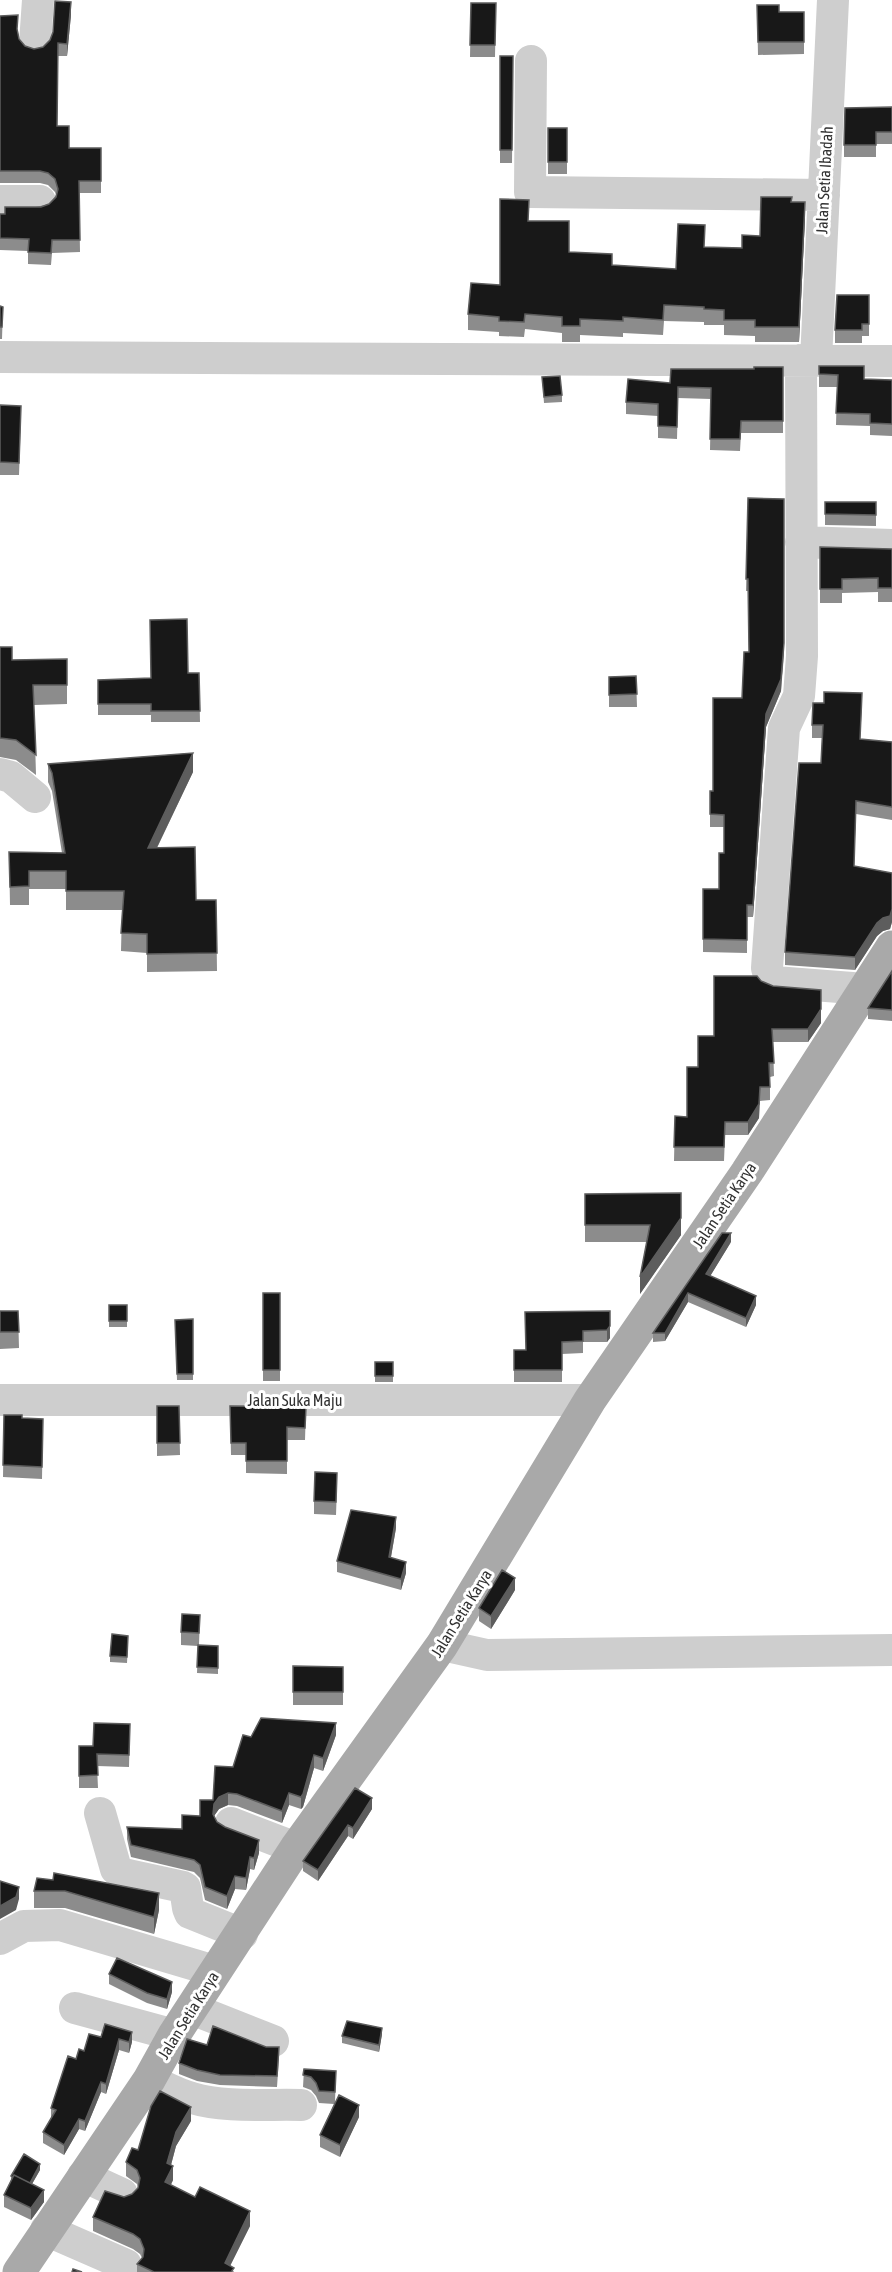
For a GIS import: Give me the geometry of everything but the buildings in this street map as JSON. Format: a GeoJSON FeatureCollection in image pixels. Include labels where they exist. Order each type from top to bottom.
{"type":"FeatureCollection","features":[{"type":"Feature","properties":{"kind":"main road","name":"Jalan Setia Karya"},"geometry":{"type":"LineString","coordinates":[[19,2272],[149,2079],[174,2035],[296,1848],[466,1650],[590,1400],[747,1172],[892,947]]}},
{"type":"Feature","properties":{"kind":"street"},"geometry":{"type":"LineString","coordinates":[[35,43],[38,0]]}},
{"type":"Feature","properties":{"kind":"street","name":"Jalan Setia Ibadah"},"geometry":{"type":"LineString","coordinates":[[833,0],[824,195],[808,360],[801,542],[799,696],[784,728],[767,968],[770,979],[775,982],[865,989]]}},
{"type":"Feature","properties":{"kind":"street"},"geometry":{"type":"LineString","coordinates":[[531,61],[530,192],[824,195]]}},
{"type":"Feature","properties":{"kind":"street"},"geometry":{"type":"LineString","coordinates":[[0,201],[40,201]]}},
{"type":"Feature","properties":{"kind":"street"},"geometry":{"type":"LineString","coordinates":[[0,357],[892,361]]}},
{"type":"Feature","properties":{"kind":"street"},"geometry":{"type":"LineString","coordinates":[[801,542],[892,545]]}},
{"type":"Feature","properties":{"kind":"street"},"geometry":{"type":"LineString","coordinates":[[0,774],[11,777],[35,797]]}},
{"type":"Feature","properties":{"kind":"street","name":"Jalan Suka Maju"},"geometry":{"type":"LineString","coordinates":[[0,1400],[590,1400]]}},
{"type":"Feature","properties":{"kind":"street"},"geometry":{"type":"LineString","coordinates":[[466,1650],[892,1650]]}},
{"type":"Feature","properties":{"kind":"street"},"geometry":{"type":"LineString","coordinates":[[100,1813],[116,1869],[123,1874],[185,1888],[190,1913],[242,1934]]}},
{"type":"Feature","properties":{"kind":"street"},"geometry":{"type":"LineString","coordinates":[[231,1823],[296,1848]]}},
{"type":"Feature","properties":{"kind":"street"},"geometry":{"type":"LineString","coordinates":[[0,1939],[24,1926],[60,1925],[215,1971]]}},
{"type":"Feature","properties":{"kind":"street"},"geometry":{"type":"LineString","coordinates":[[75,2008],[174,2035]]}},
{"type":"Feature","properties":{"kind":"street"},"geometry":{"type":"LineString","coordinates":[[192,2009],[273,2041]]}},
{"type":"Feature","properties":{"kind":"street"},"geometry":{"type":"LineString","coordinates":[[149,2079],[175,2092],[200,2100],[227,2103],[301,2104]]}},
{"type":"Feature","properties":{"kind":"street"},"geometry":{"type":"LineString","coordinates":[[83,2176],[122,2194]]}},
{"type":"Feature","properties":{"kind":"street"},"geometry":{"type":"LineString","coordinates":[[46,2230],[126,2265]]}}]}
